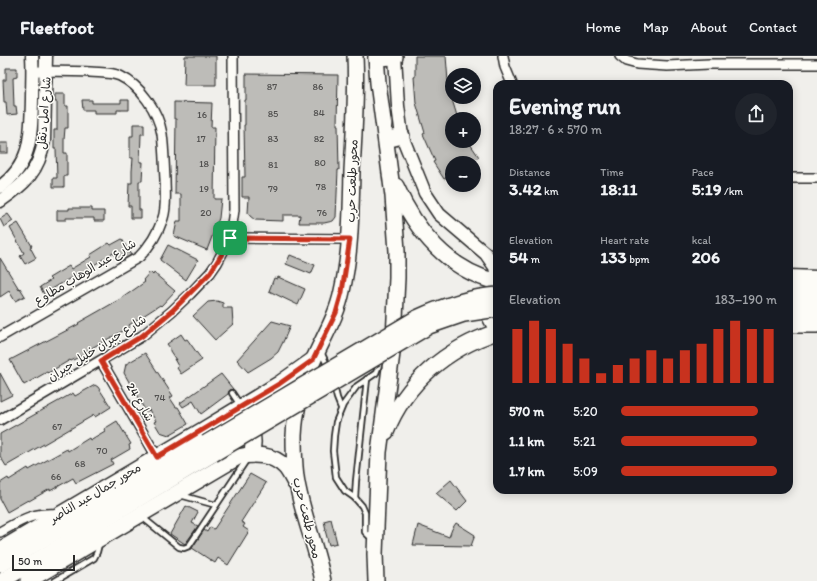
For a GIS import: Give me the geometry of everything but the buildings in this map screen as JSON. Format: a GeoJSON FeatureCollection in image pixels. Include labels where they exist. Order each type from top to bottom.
{"type":"FeatureCollection","features":[{"type":"Feature","properties":{"kind":"main road","name":"محور طلعت حرب"},"geometry":{"type":"LineString","coordinates":[[323,581],[317,553],[298,486],[294,461],[294,435],[296,416],[304,384],[336,313],[342,292],[350,239],[356,83],[355,56]]}},
{"type":"Feature","properties":{"kind":"main road"},"geometry":{"type":"LineString","coordinates":[[376,581],[375,538],[379,452],[394,338],[396,300],[396,223],[376,57],[395,56]]}},
{"type":"Feature","properties":{"kind":"main road"},"geometry":{"type":"LineString","coordinates":[[386,140],[402,136]]}},
{"type":"Feature","properties":{"kind":"main road"},"geometry":{"type":"LineString","coordinates":[[390,169],[394,182],[406,207],[432,242],[461,268],[479,277],[493,282]]}},
{"type":"Feature","properties":{"kind":"main road"},"geometry":{"type":"LineString","coordinates":[[793,286],[817,288]]}},
{"type":"Feature","properties":{"kind":"main road"},"geometry":{"type":"LineString","coordinates":[[493,290],[489,296],[488,309],[493,324]]}},
{"type":"Feature","properties":{"kind":"main road"},"geometry":{"type":"LineString","coordinates":[[0,565],[206,439],[418,318],[461,301],[493,296]]}},
{"type":"Feature","properties":{"kind":"main road"},"geometry":{"type":"LineString","coordinates":[[793,298],[817,299]]}},
{"type":"Feature","properties":{"kind":"main road"},"geometry":{"type":"LineString","coordinates":[[2,581],[206,439],[429,326],[464,314],[493,310]]}},
{"type":"Feature","properties":{"kind":"main road"},"geometry":{"type":"LineString","coordinates":[[793,312],[817,312]]}},
{"type":"Feature","properties":{"kind":"main road"},"geometry":{"type":"LineString","coordinates":[[793,325],[817,325]]}},
{"type":"Feature","properties":{"kind":"main road"},"geometry":{"type":"LineString","coordinates":[[379,452],[394,414],[409,391],[423,376],[438,362],[461,347],[493,333]]}},
{"type":"Feature","properties":{"kind":"main road","name":"محور جمال عبد الناصر"},"geometry":{"type":"LineString","coordinates":[[0,550],[157,457],[206,439],[237,409],[279,384],[316,355]]}},
{"type":"Feature","properties":{"kind":"main road"},"geometry":{"type":"LineString","coordinates":[[237,409],[251,430],[253,442],[251,455]]}},
{"type":"Feature","properties":{"kind":"main road"},"geometry":{"type":"LineString","coordinates":[[28,581],[238,457],[251,455],[265,456],[279,462],[285,467],[298,486]]}},
{"type":"Feature","properties":{"kind":"street","name":"شارع امل دنقل"},"geometry":{"type":"LineString","coordinates":[[0,187],[16,172],[28,149],[32,131],[32,56]]}},
{"type":"Feature","properties":{"kind":"street","name":"شارع امل دنقل"},"geometry":{"type":"LineString","coordinates":[[0,201],[22,185],[38,165],[44,141],[46,56]]}},
{"type":"Feature","properties":{"kind":"street","name":"شارع جبران خليل جبران"},"geometry":{"type":"LineString","coordinates":[[0,420],[142,336],[172,311],[210,273],[230,238],[234,210],[233,56]]}},
{"type":"Feature","properties":{"kind":"street"},"geometry":{"type":"LineString","coordinates":[[395,56],[398,106],[402,136],[425,193],[439,214],[486,254],[493,265]]}},
{"type":"Feature","properties":{"kind":"street"},"geometry":{"type":"LineString","coordinates":[[504,56],[511,80]]}},
{"type":"Feature","properties":{"kind":"street"},"geometry":{"type":"LineString","coordinates":[[620,56],[626,61],[637,64],[667,66],[709,64],[817,64]]}},
{"type":"Feature","properties":{"kind":"street","name":"شارع عبد الوهاب مطاوع"},"geometry":{"type":"LineString","coordinates":[[0,337],[139,257],[154,238],[163,219],[165,207],[162,132],[148,100],[139,90],[119,76],[108,73],[32,71]]}},
{"type":"Feature","properties":{"kind":"street"},"geometry":{"type":"LineString","coordinates":[[793,178],[817,178]]}},
{"type":"Feature","properties":{"kind":"street"},"geometry":{"type":"LineString","coordinates":[[230,238],[350,239]]}},
{"type":"Feature","properties":{"kind":"street"},"geometry":{"type":"LineString","coordinates":[[793,276],[817,276]]}},
{"type":"Feature","properties":{"kind":"street","name":"شارع 24"},"geometry":{"type":"LineString","coordinates":[[101,361],[157,457]]}},
{"type":"Feature","properties":{"kind":"street"},"geometry":{"type":"LineString","coordinates":[[0,532],[30,516],[60,514]]}},
{"type":"Feature","properties":{"kind":"lane"},"geometry":{"type":"LineString","coordinates":[[316,355],[330,372],[341,408]]}},
{"type":"Feature","properties":{"kind":"lane"},"geometry":{"type":"LineString","coordinates":[[375,538],[369,536],[365,532],[364,509],[362,506],[355,498],[341,487],[335,472],[334,436],[336,422],[341,408],[353,391],[366,379],[376,373],[380,362]]}},
{"type":"Feature","properties":{"kind":"lane"},"geometry":{"type":"LineString","coordinates":[[355,498],[366,379]]}},
{"type":"Feature","properties":{"kind":"lane"},"geometry":{"type":"LineString","coordinates":[[232,393],[237,409]]}},
{"type":"Feature","properties":{"kind":"lane"},"geometry":{"type":"LineString","coordinates":[[139,515],[179,547],[184,548],[189,546],[251,455]]}},
{"type":"Feature","properties":{"kind":"lane"},"geometry":{"type":"LineString","coordinates":[[175,494],[216,505]]}},
{"type":"Feature","properties":{"kind":"lane"},"geometry":{"type":"LineString","coordinates":[[55,581],[94,558],[100,538]]}},
{"type":"Feature","properties":{"kind":"route"},"geometry":{"type":"LineString","coordinates":[[230,238],[350,239],[342,292],[336,313],[313,360],[279,384],[157,457],[130,408],[101,361],[156,326],[190,294],[210,273],[230,238]]}}]}
